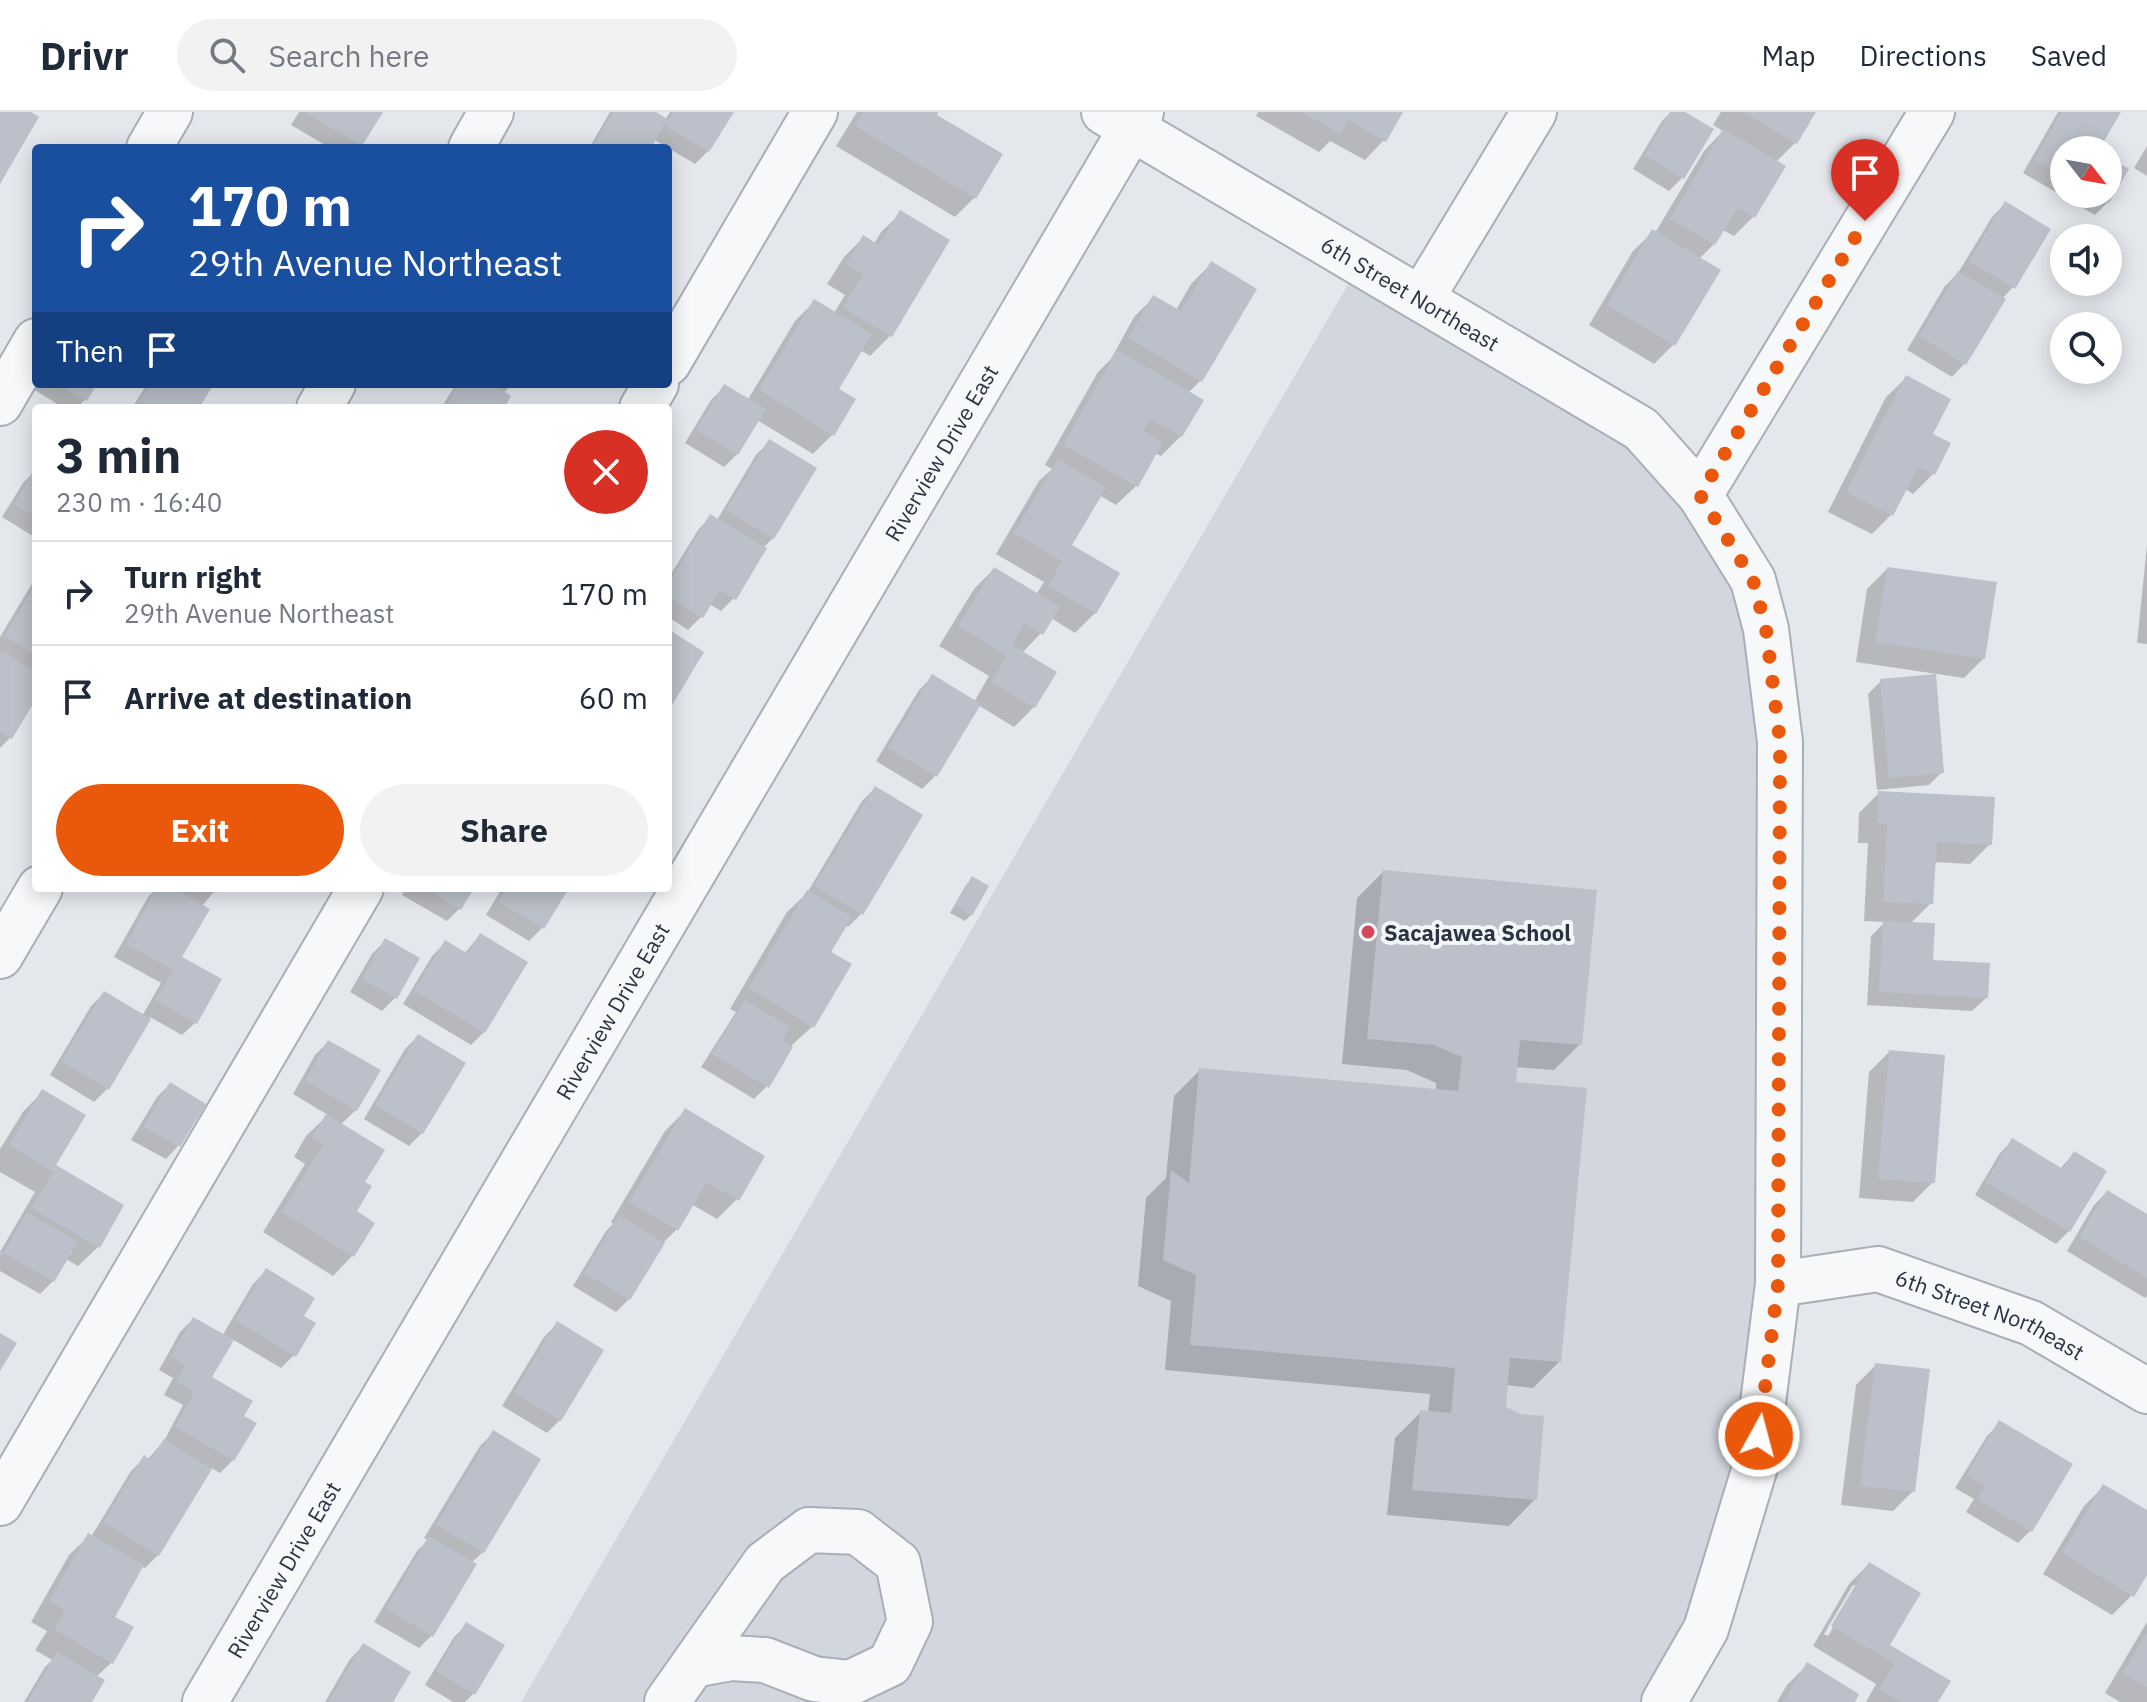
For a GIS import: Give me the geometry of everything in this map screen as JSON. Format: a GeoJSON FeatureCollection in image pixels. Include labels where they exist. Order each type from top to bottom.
{"type":"FeatureCollection","features":[{"type":"Feature","properties":{"kind":"street"},"geometry":{"type":"LineString","coordinates":[[151,144],[170,112]]}},
{"type":"Feature","properties":{"kind":"street"},"geometry":{"type":"LineString","coordinates":[[473,144],[491,112]]}},
{"type":"Feature","properties":{"kind":"street"},"geometry":{"type":"LineString","coordinates":[[672,356],[815,112]]}},
{"type":"Feature","properties":{"kind":"street"},"geometry":{"type":"LineString","coordinates":[[1421,299],[1534,112]]}},
{"type":"Feature","properties":{"kind":"street"},"geometry":{"type":"LineString","coordinates":[[1700,495],[1932,112]]}},
{"type":"Feature","properties":{"kind":"street","name":"6th Street Northeast"},"geometry":{"type":"LineString","coordinates":[[1125,117],[1421,299],[1641,429],[1700,495],[1753,580],[1766,629],[1780,742],[1778,1284],[1755,1467],[1706,1629],[1664,1702]]}},
{"type":"Feature","properties":{"kind":"street","name":"Riverview Drive East"},"geometry":{"type":"LineString","coordinates":[[205,1702],[1125,117]]}},
{"type":"Feature","properties":{"kind":"street"},"geometry":{"type":"LineString","coordinates":[[0,403],[32,348]]}},
{"type":"Feature","properties":{"kind":"street"},"geometry":{"type":"LineString","coordinates":[[0,956],[38,892]]}},
{"type":"Feature","properties":{"kind":"street"},"geometry":{"type":"LineString","coordinates":[[0,1503],[359,892]]}},
{"type":"Feature","properties":{"kind":"street","name":"6th Street Northeast"},"geometry":{"type":"LineString","coordinates":[[1778,1284],[1878,1269],[2031,1323],[2147,1391]]}},
{"type":"Feature","properties":{"kind":"street"},"geometry":{"type":"LineString","coordinates":[[667,1702],[693,1665],[765,1563],[809,1530],[858,1532],[898,1563],[910,1622],[890,1664],[850,1683],[814,1679],[765,1660],[731,1658],[693,1665]]}},
{"type":"Feature","properties":{"kind":"shaded area","name":"Sacajawea School"},"geometry":{"type":"Polygon","coordinates":[[[1360,264],[1641,429],[1753,580],[1778,1284],[1755,1467],[1664,1702],[521,1702],[1360,264]]]}},
{"type":"Feature","properties":{"kind":"building"},"geometry":{"type":"Polygon","coordinates":[[[0,112],[31,112],[39,117],[0,184],[0,112]]]}},
{"type":"Feature","properties":{"kind":"building"},"geometry":{"type":"Polygon","coordinates":[[[304,112],[383,112],[363,144],[304,112]]]}},
{"type":"Feature","properties":{"kind":"building"},"geometry":{"type":"Polygon","coordinates":[[[613,112],[656,112],[669,120],[673,112],[734,112],[709,152],[664,125],[653,144],[594,144],[613,112]]]}},
{"type":"Feature","properties":{"kind":"building"},"geometry":{"type":"Polygon","coordinates":[[[863,112],[938,112],[937,115],[1003,154],[976,199],[855,126],[863,112]]]}},
{"type":"Feature","properties":{"kind":"building"},"geometry":{"type":"Polygon","coordinates":[[[1302,112],[1403,112],[1386,142],[1348,120],[1340,134],[1302,112]]]}},
{"type":"Feature","properties":{"kind":"building"},"geometry":{"type":"Polygon","coordinates":[[[1670,112],[1685,112],[1714,129],[1684,179],[1644,155],[1670,112]]]}},
{"type":"Feature","properties":{"kind":"building"},"geometry":{"type":"Polygon","coordinates":[[[1743,112],[1816,112],[1797,144],[1743,112]]]}},
{"type":"Feature","properties":{"kind":"building"},"geometry":{"type":"Polygon","coordinates":[[[2062,112],[2121,112],[2107,136],[2050,136],[2050,169],[2034,160],[2062,112]]]}},
{"type":"Feature","properties":{"kind":"building"},"geometry":{"type":"Polygon","coordinates":[[[1723,129],[1786,166],[1755,218],[1738,208],[1715,245],[1670,219],[1723,129]]]}},
{"type":"Feature","properties":{"kind":"building"},"geometry":{"type":"Polygon","coordinates":[[[2122,165],[2129,169],[2122,181],[2122,165]]]}},
{"type":"Feature","properties":{"kind":"building"},"geometry":{"type":"Polygon","coordinates":[[[2005,201],[2050,228],[2015,289],[1969,261],[2005,201]]]}},
{"type":"Feature","properties":{"kind":"building"},"geometry":{"type":"Polygon","coordinates":[[[900,210],[950,240],[892,337],[843,308],[863,274],[846,264],[863,235],[879,245],[900,210]]]}},
{"type":"Feature","properties":{"kind":"building"},"geometry":{"type":"Polygon","coordinates":[[[1652,229],[1721,270],[1675,346],[1607,305],[1652,229]]]}},
{"type":"Feature","properties":{"kind":"building"},"geometry":{"type":"Polygon","coordinates":[[[1211,261],[1257,289],[1202,382],[1128,338],[1153,295],[1181,311],[1211,261]]]}},
{"type":"Feature","properties":{"kind":"building"},"geometry":{"type":"Polygon","coordinates":[[[1958,271],[2006,299],[1966,365],[1919,336],[1958,271]]]}},
{"type":"Feature","properties":{"kind":"building"},"geometry":{"type":"Polygon","coordinates":[[[814,299],[872,334],[839,389],[856,399],[834,436],[759,390],[814,299]]]}},
{"type":"Feature","properties":{"kind":"building"},"geometry":{"type":"Polygon","coordinates":[[[1117,350],[1204,400],[1182,437],[1150,419],[1143,431],[1163,442],[1138,487],[1063,445],[1117,350]]]}},
{"type":"Feature","properties":{"kind":"building"},"geometry":{"type":"Polygon","coordinates":[[[1906,375],[1951,399],[1933,434],[1951,443],[1935,475],[1918,467],[1893,516],[1846,492],[1906,375]]]}},
{"type":"Feature","properties":{"kind":"building"},"geometry":{"type":"Polygon","coordinates":[[[724,384],[766,409],[738,455],[696,430],[724,384]]]}},
{"type":"Feature","properties":{"kind":"building"},"geometry":{"type":"Polygon","coordinates":[[[65,388],[95,388],[87,401],[65,388]]]}},
{"type":"Feature","properties":{"kind":"building"},"geometry":{"type":"Polygon","coordinates":[[[148,388],[212,388],[202,404],[138,404],[148,388]]]}},
{"type":"Feature","properties":{"kind":"building"},"geometry":{"type":"Polygon","coordinates":[[[457,388],[498,388],[511,396],[506,404],[447,404],[457,388]]]}},
{"type":"Feature","properties":{"kind":"building"},"geometry":{"type":"Polygon","coordinates":[[[769,439],[817,468],[774,539],[726,510],[769,439]]]}},
{"type":"Feature","properties":{"kind":"building"},"geometry":{"type":"Polygon","coordinates":[[[1058,459],[1106,488],[1072,545],[1120,573],[1096,614],[1048,586],[1062,561],[1014,533],[1058,459]]]}},
{"type":"Feature","properties":{"kind":"building"},"geometry":{"type":"Polygon","coordinates":[[[32,473],[32,515],[14,504],[32,473]]]}},
{"type":"Feature","properties":{"kind":"building"},"geometry":{"type":"Polygon","coordinates":[[[710,514],[767,548],[736,600],[720,590],[703,618],[672,599],[672,577],[710,514]]]}},
{"type":"Feature","properties":{"kind":"building"},"geometry":{"type":"Polygon","coordinates":[[[994,567],[1060,607],[1043,635],[1024,623],[1012,645],[1057,672],[1035,708],[991,682],[1007,656],[958,626],[994,567]]]}},
{"type":"Feature","properties":{"kind":"building"},"geometry":{"type":"Polygon","coordinates":[[[1887,567],[1997,582],[1985,659],[1875,642],[1887,567]]]}},
{"type":"Feature","properties":{"kind":"building"},"geometry":{"type":"Polygon","coordinates":[[[32,590],[32,653],[4,636],[32,590]]]}},
{"type":"Feature","properties":{"kind":"building"},"geometry":{"type":"Polygon","coordinates":[[[672,632],[704,652],[672,705],[672,632]]]}},
{"type":"Feature","properties":{"kind":"building"},"geometry":{"type":"Polygon","coordinates":[[[2,651],[32,670],[32,706],[12,739],[0,731],[2,651]]]}},
{"type":"Feature","properties":{"kind":"building"},"geometry":{"type":"Polygon","coordinates":[[[932,674],[981,704],[937,777],[888,748],[932,674]]]}},
{"type":"Feature","properties":{"kind":"building"},"geometry":{"type":"Polygon","coordinates":[[[1936,674],[1944,773],[1889,778],[1880,679],[1936,674]]]}},
{"type":"Feature","properties":{"kind":"building"},"geometry":{"type":"Polygon","coordinates":[[[875,786],[923,815],[863,915],[814,886],[875,786]]]}},
{"type":"Feature","properties":{"kind":"building"},"geometry":{"type":"Polygon","coordinates":[[[1878,791],[1995,797],[1992,845],[1937,842],[1933,904],[1883,902],[1887,824],[1877,823],[1878,791]]]}},
{"type":"Feature","properties":{"kind":"building"},"geometry":{"type":"Polygon","coordinates":[[[1383,870],[1597,890],[1582,1045],[1520,1040],[1516,1082],[1587,1088],[1561,1362],[1510,1358],[1506,1407],[1521,1414],[1544,1416],[1537,1500],[1412,1490],[1420,1410],[1451,1413],[1455,1368],[1190,1345],[1196,1275],[1163,1260],[1171,1170],[1189,1183],[1199,1068],[1458,1091],[1462,1057],[1434,1045],[1367,1039],[1383,870]]]}},
{"type":"Feature","properties":{"kind":"building"},"geometry":{"type":"Polygon","coordinates":[[[972,876],[989,886],[972,916],[955,906],[972,876]]]}},
{"type":"Feature","properties":{"kind":"building"},"geometry":{"type":"Polygon","coordinates":[[[807,890],[852,917],[831,952],[852,964],[814,1028],[749,988],[807,890]]]}},
{"type":"Feature","properties":{"kind":"building"},"geometry":{"type":"Polygon","coordinates":[[[155,892],[180,892],[210,909],[182,957],[222,979],[197,1024],[155,1000],[173,970],[126,944],[155,892]]]}},
{"type":"Feature","properties":{"kind":"building"},"geometry":{"type":"Polygon","coordinates":[[[432,892],[472,892],[461,910],[432,892]]]}},
{"type":"Feature","properties":{"kind":"building"},"geometry":{"type":"Polygon","coordinates":[[[504,892],[567,892],[544,929],[498,902],[504,892]]]}},
{"type":"Feature","properties":{"kind":"building"},"geometry":{"type":"Polygon","coordinates":[[[1883,921],[1935,923],[1933,960],[1990,963],[1988,998],[1879,992],[1883,921]]]}},
{"type":"Feature","properties":{"kind":"building"},"geometry":{"type":"Polygon","coordinates":[[[480,933],[528,962],[485,1033],[414,991],[445,940],[468,954],[480,933]]]}},
{"type":"Feature","properties":{"kind":"building"},"geometry":{"type":"Polygon","coordinates":[[[385,938],[420,958],[397,999],[362,979],[385,938]]]}},
{"type":"Feature","properties":{"kind":"building"},"geometry":{"type":"Polygon","coordinates":[[[104,991],[151,1019],[109,1090],[61,1061],[104,991]]]}},
{"type":"Feature","properties":{"kind":"building"},"geometry":{"type":"Polygon","coordinates":[[[745,1000],[790,1027],[782,1040],[793,1047],[769,1088],[712,1054],[745,1000]]]}},
{"type":"Feature","properties":{"kind":"building"},"geometry":{"type":"Polygon","coordinates":[[[418,1034],[466,1063],[423,1134],[375,1105],[418,1034]]]}},
{"type":"Feature","properties":{"kind":"building"},"geometry":{"type":"Polygon","coordinates":[[[328,1040],[381,1070],[357,1111],[305,1081],[328,1040]]]}},
{"type":"Feature","properties":{"kind":"building"},"geometry":{"type":"Polygon","coordinates":[[[1889,1050],[1945,1055],[1935,1183],[1878,1179],[1889,1050]]]}},
{"type":"Feature","properties":{"kind":"building"},"geometry":{"type":"Polygon","coordinates":[[[170,1082],[206,1104],[180,1147],[143,1127],[170,1082]]]}},
{"type":"Feature","properties":{"kind":"building"},"geometry":{"type":"Polygon","coordinates":[[[42,1089],[86,1115],[56,1165],[124,1205],[100,1248],[31,1208],[53,1172],[9,1145],[42,1089]]]}},
{"type":"Feature","properties":{"kind":"building"},"geometry":{"type":"Polygon","coordinates":[[[685,1108],[765,1156],[739,1201],[707,1182],[678,1231],[629,1202],[685,1108]]]}},
{"type":"Feature","properties":{"kind":"building"},"geometry":{"type":"Polygon","coordinates":[[[326,1114],[385,1150],[365,1182],[372,1186],[357,1211],[375,1223],[354,1257],[281,1212],[324,1144],[312,1137],[326,1114]]]}},
{"type":"Feature","properties":{"kind":"building"},"geometry":{"type":"Polygon","coordinates":[[[2012,1138],[2063,1169],[2074,1151],[2107,1171],[2070,1232],[1986,1182],[2012,1138]]]}},
{"type":"Feature","properties":{"kind":"building"},"geometry":{"type":"Polygon","coordinates":[[[2107,1190],[2147,1214],[2147,1278],[2079,1237],[2107,1190]]]}},
{"type":"Feature","properties":{"kind":"building"},"geometry":{"type":"Polygon","coordinates":[[[27,1212],[78,1242],[54,1282],[4,1253],[0,1260],[0,1250],[4,1252],[27,1212]]]}},
{"type":"Feature","properties":{"kind":"building"},"geometry":{"type":"Polygon","coordinates":[[[619,1215],[665,1243],[630,1300],[584,1273],[619,1215]]]}},
{"type":"Feature","properties":{"kind":"building"},"geometry":{"type":"Polygon","coordinates":[[[266,1268],[315,1298],[304,1316],[316,1323],[296,1357],[235,1320],[266,1268]]]}},
{"type":"Feature","properties":{"kind":"building"},"geometry":{"type":"Polygon","coordinates":[[[193,1317],[234,1340],[212,1377],[253,1401],[244,1416],[257,1423],[234,1461],[175,1427],[194,1392],[176,1381],[185,1365],[171,1357],[193,1317]]]}},
{"type":"Feature","properties":{"kind":"building"},"geometry":{"type":"Polygon","coordinates":[[[557,1321],[604,1350],[561,1421],[514,1393],[557,1321]]]}},
{"type":"Feature","properties":{"kind":"building"},"geometry":{"type":"Polygon","coordinates":[[[0,1333],[17,1343],[0,1371],[0,1333]]]}},
{"type":"Feature","properties":{"kind":"building"},"geometry":{"type":"Polygon","coordinates":[[[1875,1363],[1930,1369],[1915,1492],[1860,1486],[1875,1363]]]}},
{"type":"Feature","properties":{"kind":"building"},"geometry":{"type":"Polygon","coordinates":[[[1999,1420],[2073,1464],[2032,1532],[1977,1499],[1985,1486],[1967,1475],[1999,1420]]]}},
{"type":"Feature","properties":{"kind":"building"},"geometry":{"type":"Polygon","coordinates":[[[493,1430],[541,1459],[484,1553],[436,1525],[493,1430]]]}},
{"type":"Feature","properties":{"kind":"building"},"geometry":{"type":"Polygon","coordinates":[[[164,1439],[212,1469],[159,1556],[103,1522],[144,1455],[150,1460],[164,1439]]]}},
{"type":"Feature","properties":{"kind":"building"},"geometry":{"type":"Polygon","coordinates":[[[2103,1484],[2147,1510],[2147,1575],[2134,1597],[2062,1553],[2103,1484]]]}},
{"type":"Feature","properties":{"kind":"building"},"geometry":{"type":"Polygon","coordinates":[[[88,1533],[144,1565],[115,1617],[134,1627],[113,1664],[54,1629],[65,1610],[49,1601],[88,1533]]]}},
{"type":"Feature","properties":{"kind":"building"},"geometry":{"type":"Polygon","coordinates":[[[429,1536],[477,1564],[433,1637],[386,1608],[429,1536]]]}},
{"type":"Feature","properties":{"kind":"building"},"geometry":{"type":"Polygon","coordinates":[[[1869,1562],[1921,1593],[1890,1645],[1951,1681],[1938,1702],[1900,1702],[1879,1689],[1895,1664],[1831,1626],[1869,1562]]]}},
{"type":"Feature","properties":{"kind":"building"},"geometry":{"type":"Polygon","coordinates":[[[466,1622],[505,1645],[475,1695],[436,1671],[466,1622]]]}},
{"type":"Feature","properties":{"kind":"building"},"geometry":{"type":"Polygon","coordinates":[[[2147,1632],[2147,1687],[2123,1673],[2147,1632]]]}},
{"type":"Feature","properties":{"kind":"building"},"geometry":{"type":"Polygon","coordinates":[[[363,1643],[411,1672],[393,1702],[328,1702],[363,1643]]]}},
{"type":"Feature","properties":{"kind":"building"},"geometry":{"type":"Polygon","coordinates":[[[57,1652],[105,1680],[92,1702],[27,1702],[57,1652]]]}},
{"type":"Feature","properties":{"kind":"building"},"geometry":{"type":"Polygon","coordinates":[[[1807,1662],[1859,1694],[1855,1702],[1783,1702],[1807,1662]]]}},
{"type":"Feature","properties":{"kind":"place","name":"Sacajawea School"},"geometry":{"type":"Point","coordinates":[1368,932]}},
{"type":"Feature","properties":{"kind":"route"},"geometry":{"type":"LineString","coordinates":[[1759,1436],[1778,1284],[1780,742],[1766,629],[1753,580],[1700,495],[1865,221]]}}]}
